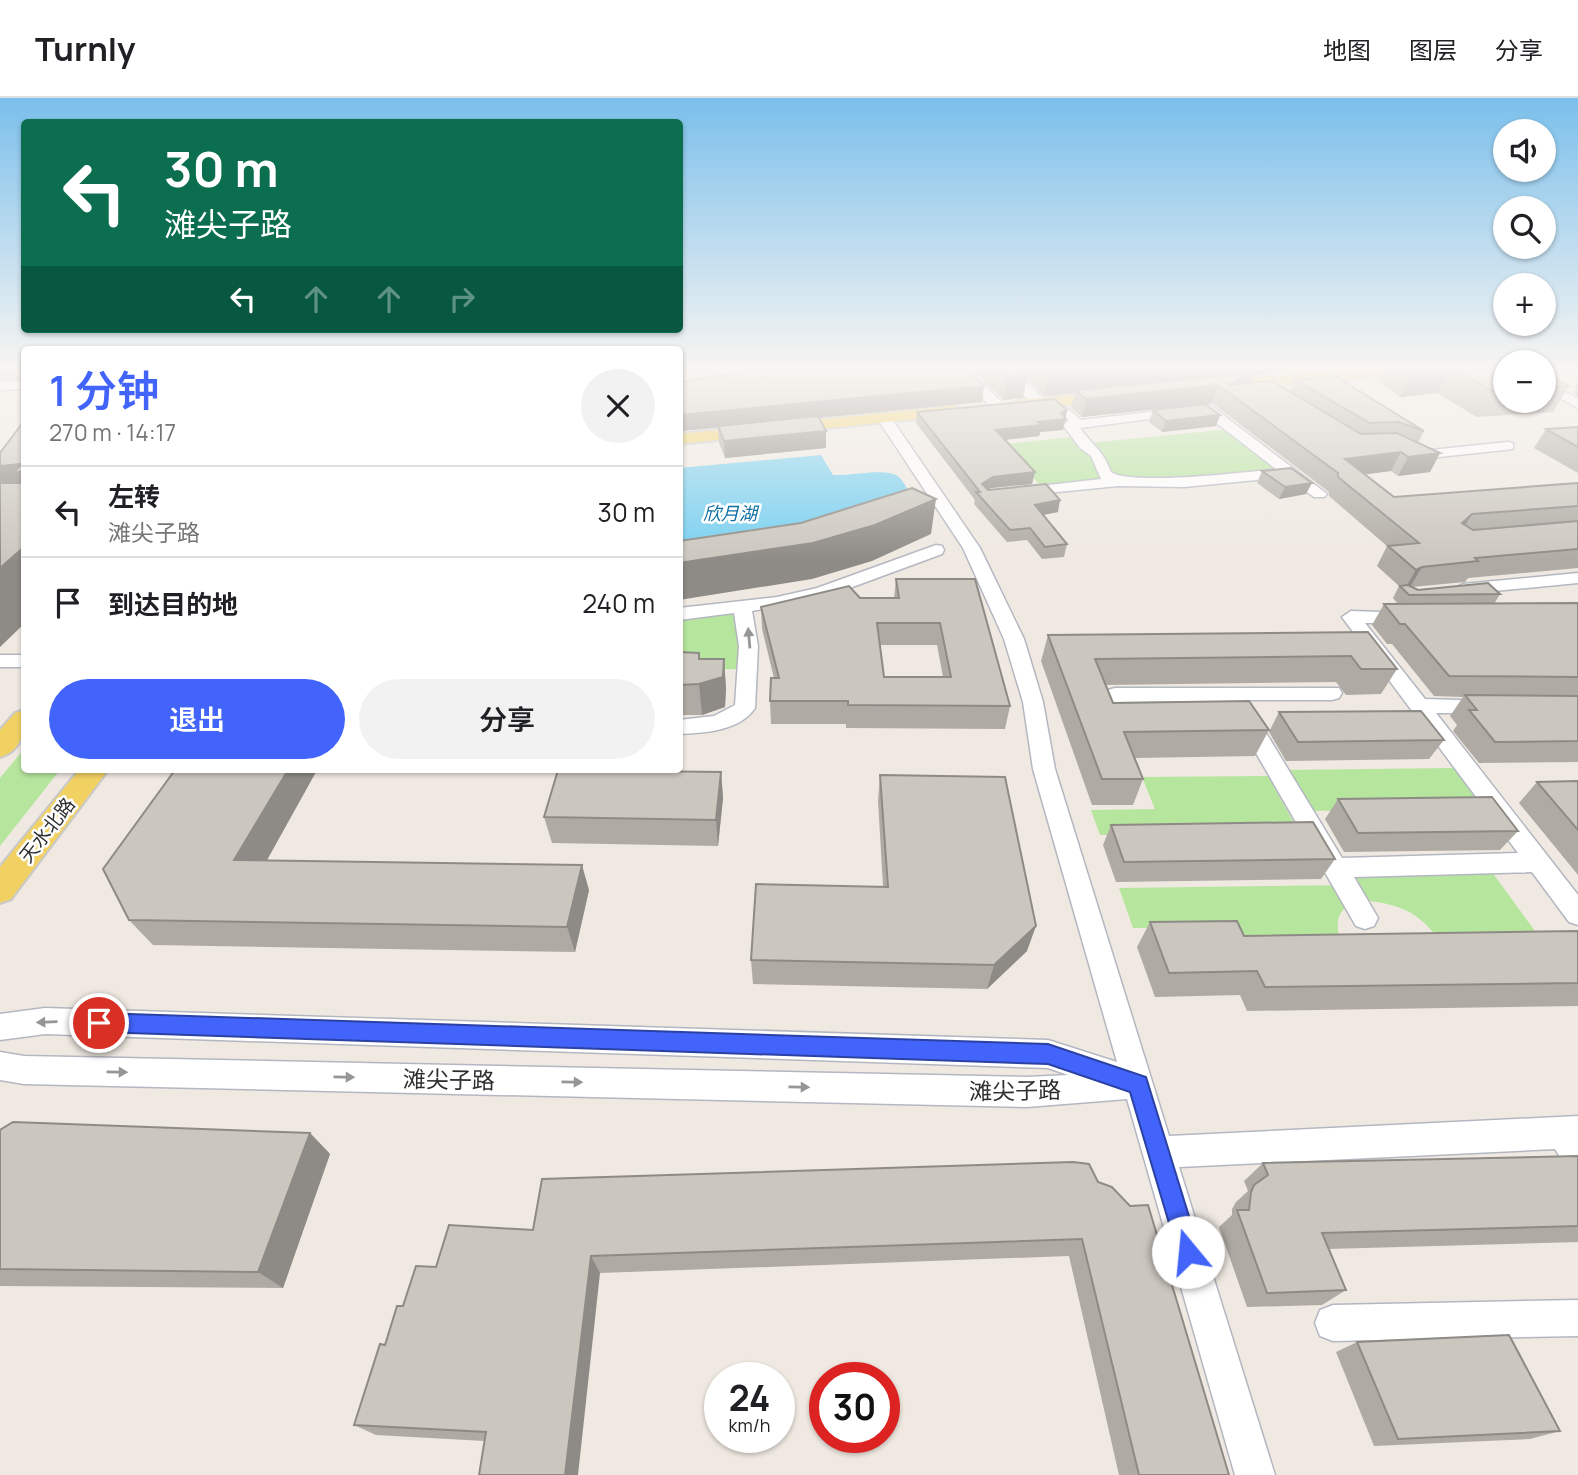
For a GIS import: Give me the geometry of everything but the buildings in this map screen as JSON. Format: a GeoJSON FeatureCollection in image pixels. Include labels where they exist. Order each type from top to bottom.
{"type":"FeatureCollection","features":[{"type":"Feature","properties":{"kind":"main road"},"geometry":{"type":"LineString","coordinates":[[683,439],[735,433]]}},
{"type":"Feature","properties":{"kind":"main road"},"geometry":{"type":"LineString","coordinates":[[0,748],[21,723]]}},
{"type":"Feature","properties":{"kind":"main road","name":"天水北路"},"geometry":{"type":"LineString","coordinates":[[0,890],[92,773]]}},
{"type":"Feature","properties":{"kind":"street"},"geometry":{"type":"LineString","coordinates":[[895,433],[953,517],[1004,608],[1037,719],[1044,769],[1255,1475]]}},
{"type":"Feature","properties":{"kind":"street"},"geometry":{"type":"LineString","coordinates":[[1077,433],[1086,449],[1097,454],[1104,474],[1119,481]]}},
{"type":"Feature","properties":{"kind":"street"},"geometry":{"type":"LineString","coordinates":[[1239,433],[1320,494]]}},
{"type":"Feature","properties":{"kind":"street"},"geometry":{"type":"LineString","coordinates":[[1400,451],[1409,456],[1508,446]]}},
{"type":"Feature","properties":{"kind":"street"},"geometry":{"type":"LineString","coordinates":[[1004,495],[1119,481],[1184,482],[1290,472]]}},
{"type":"Feature","properties":{"kind":"street"},"geometry":{"type":"LineString","coordinates":[[683,614],[741,607],[822,592],[936,550]]}},
{"type":"Feature","properties":{"kind":"street"},"geometry":{"type":"LineString","coordinates":[[1448,591],[1578,578]]}},
{"type":"Feature","properties":{"kind":"street"},"geometry":{"type":"LineString","coordinates":[[683,727],[734,719],[746,708],[741,674],[749,631],[741,607]]}},
{"type":"Feature","properties":{"kind":"street"},"geometry":{"type":"LineString","coordinates":[[1431,616],[1351,617],[1578,914]]}},
{"type":"Feature","properties":{"kind":"street"},"geometry":{"type":"LineString","coordinates":[[0,661],[21,661]]}},
{"type":"Feature","properties":{"kind":"street"},"geometry":{"type":"LineString","coordinates":[[1115,695],[1332,693]]}},
{"type":"Feature","properties":{"kind":"street"},"geometry":{"type":"LineString","coordinates":[[1232,694],[1365,918]]}},
{"type":"Feature","properties":{"kind":"street"},"geometry":{"type":"LineString","coordinates":[[1420,706],[1512,706]]}},
{"type":"Feature","properties":{"kind":"street"},"geometry":{"type":"LineString","coordinates":[[1335,868],[1539,862]]}},
{"type":"Feature","properties":{"kind":"street","name":"滩尖子路"},"geometry":{"type":"LineString","coordinates":[[0,1027],[45,1021],[1048,1054],[1139,1084]]}},
{"type":"Feature","properties":{"kind":"street","name":"滩尖子路"},"geometry":{"type":"LineString","coordinates":[[0,1066],[23,1070],[1013,1092],[1139,1084]]}},
{"type":"Feature","properties":{"kind":"street"},"geometry":{"type":"LineString","coordinates":[[1159,1152],[1573,1141]]}},
{"type":"Feature","properties":{"kind":"street"},"geometry":{"type":"LineString","coordinates":[[1333,1323],[1578,1318]]}},
{"type":"Feature","properties":{"kind":"green space"},"geometry":{"type":"Polygon","coordinates":[[[1188,433],[1236,433],[1282,469],[1099,488],[1095,485],[1044,490],[1005,444],[1082,436],[1089,443],[1188,433]]]}},
{"type":"Feature","properties":{"kind":"green space"},"geometry":{"type":"Polygon","coordinates":[[[728,613],[739,616],[740,669],[683,670],[683,619],[728,613]]]}},
{"type":"Feature","properties":{"kind":"green space"},"geometry":{"type":"Polygon","coordinates":[[[21,753],[21,773],[58,773],[0,846],[0,778],[21,753]]]}},
{"type":"Feature","properties":{"kind":"green space"},"geometry":{"type":"Polygon","coordinates":[[[1453,768],[1483,808],[1311,811],[1288,770],[1453,768]]]}},
{"type":"Feature","properties":{"kind":"green space"},"geometry":{"type":"Polygon","coordinates":[[[1268,776],[1299,832],[1100,835],[1091,810],[1155,809],[1142,777],[1268,776]]]}},
{"type":"Feature","properties":{"kind":"green space"},"geometry":{"type":"Polygon","coordinates":[[[1492,872],[1540,938],[1440,939],[1411,913],[1372,901],[1348,906],[1341,913],[1338,924],[1340,941],[1233,942],[1226,927],[1133,928],[1119,888],[1357,885],[1351,874],[1492,872]]]}},
{"type":"Feature","properties":{"kind":"water","name":"欣月湖"},"geometry":{"type":"Polygon","coordinates":[[[821,455],[833,475],[878,472],[894,474],[907,488],[915,508],[683,569],[683,468],[821,455]]]}},
{"type":"Feature","properties":{"kind":"route"},"geometry":{"type":"LineString","coordinates":[[99,1023],[1048,1054],[1139,1084],[1188,1252]]}}]}
